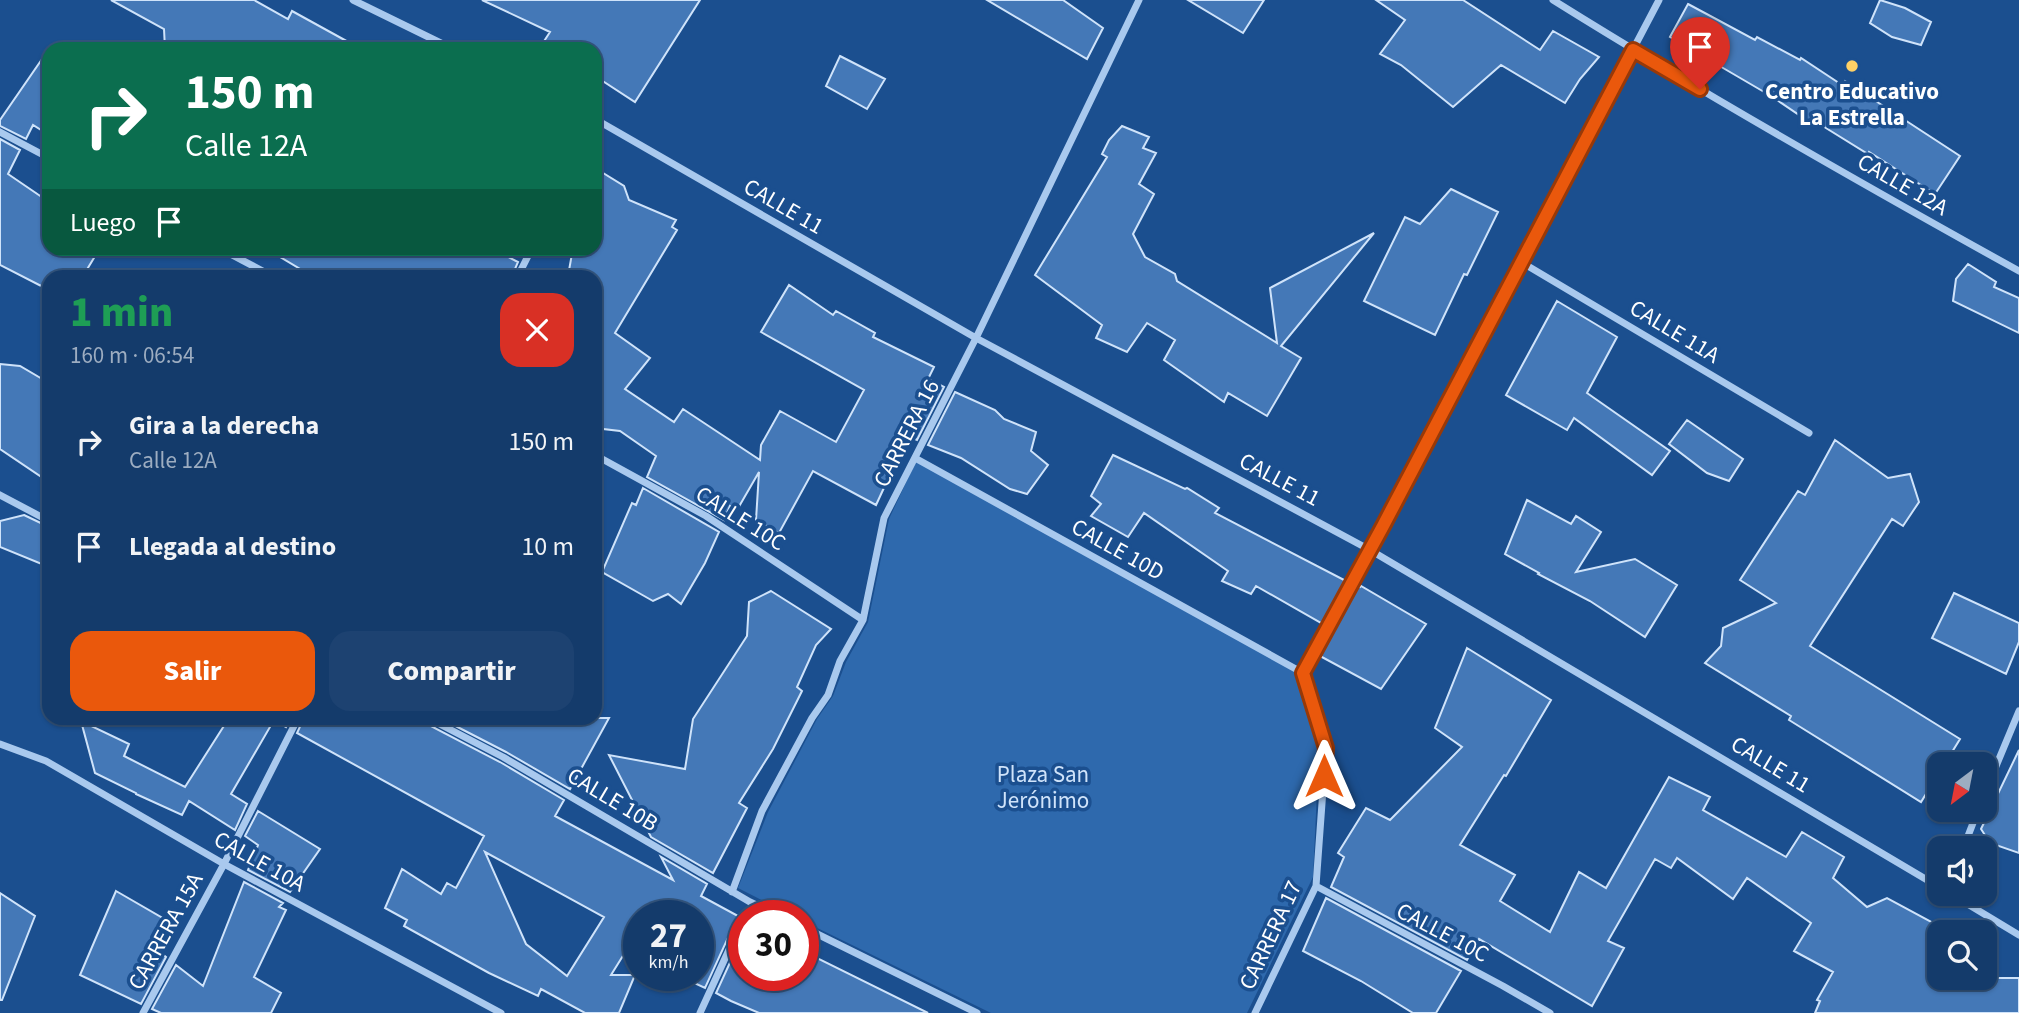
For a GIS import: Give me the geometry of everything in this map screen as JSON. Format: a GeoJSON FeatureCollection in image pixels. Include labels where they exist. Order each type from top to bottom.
{"type":"FeatureCollection","features":[{"type":"Feature","properties":{"kind":"street"},"geometry":{"type":"LineString","coordinates":[[354,0],[439,42]]}},
{"type":"Feature","properties":{"kind":"street","name":"CARRERA 16"},"geometry":{"type":"LineString","coordinates":[[732,892],[762,811],[812,718],[828,695],[840,661],[863,620],[884,518],[976,338],[1139,0]]}},
{"type":"Feature","properties":{"kind":"street","name":"CALLE 12A"},"geometry":{"type":"LineString","coordinates":[[1553,0],[1633,50],[2019,271]]}},
{"type":"Feature","properties":{"kind":"street"},"geometry":{"type":"LineString","coordinates":[[1303,673],[1659,0]]}},
{"type":"Feature","properties":{"kind":"street","name":"CALLE 11"},"geometry":{"type":"LineString","coordinates":[[602,123],[976,338],[1370,550],[1927,880]]}},
{"type":"Feature","properties":{"kind":"street"},"geometry":{"type":"LineString","coordinates":[[0,132],[42,154]]}},
{"type":"Feature","properties":{"kind":"street"},"geometry":{"type":"LineString","coordinates":[[234,256],[261,270]]}},
{"type":"Feature","properties":{"kind":"street","name":"CALLE 11A"},"geometry":{"type":"LineString","coordinates":[[1521,262],[1810,433]]}},
{"type":"Feature","properties":{"kind":"street","name":"CALLE 10D"},"geometry":{"type":"LineString","coordinates":[[915,458],[1303,673]]}},
{"type":"Feature","properties":{"kind":"street","name":"CALLE 10C"},"geometry":{"type":"LineString","coordinates":[[602,459],[706,516],[863,620]]}},
{"type":"Feature","properties":{"kind":"street"},"geometry":{"type":"LineString","coordinates":[[0,495],[42,517]]}},
{"type":"Feature","properties":{"kind":"street","name":"CARRERA 17"},"geometry":{"type":"LineString","coordinates":[[1255,1013],[1316,886],[1326,748],[1303,673]]}},
{"type":"Feature","properties":{"kind":"street"},"geometry":{"type":"LineString","coordinates":[[1997,764],[2019,711]]}},
{"type":"Feature","properties":{"kind":"street","name":"CARRERA 15A"},"geometry":{"type":"LineString","coordinates":[[143,1013],[224,864],[294,725]]}},
{"type":"Feature","properties":{"kind":"street","name":"CALLE 10B"},"geometry":{"type":"LineString","coordinates":[[441,725],[503,757],[746,900]]}},
{"type":"Feature","properties":{"kind":"street","name":"CALLE 10A"},"geometry":{"type":"LineString","coordinates":[[0,744],[46,761],[224,864],[501,1013]]}},
{"type":"Feature","properties":{"kind":"street","name":"CALLE 10C"},"geometry":{"type":"LineString","coordinates":[[1316,886],[1550,1013]]}},
{"type":"Feature","properties":{"kind":"street"},"geometry":{"type":"LineString","coordinates":[[1971,906],[2019,935]]}},
{"type":"Feature","properties":{"kind":"street"},"geometry":{"type":"LineString","coordinates":[[819,935],[977,1013]]}},
{"type":"Feature","properties":{"kind":"street"},"geometry":{"type":"LineString","coordinates":[[700,1013],[728,951]]}},
{"type":"Feature","properties":{"kind":"green space","name":"Plaza San Jerónimo"},"geometry":{"type":"Polygon","coordinates":[[[917,459],[1295,671],[1319,749],[1313,877],[1247,1013],[991,1013],[819,929],[819,900],[762,900],[738,888],[768,812],[817,719],[833,696],[846,662],[868,622],[889,519],[917,459]]]}},
{"type":"Feature","properties":{"kind":"building"},"geometry":{"type":"Polygon","coordinates":[[[111,0],[254,0],[288,19],[292,11],[348,42],[165,42],[164,29],[111,0]]]}},
{"type":"Feature","properties":{"kind":"building"},"geometry":{"type":"Polygon","coordinates":[[[482,0],[700,0],[635,102],[602,81],[602,42],[544,42],[550,32],[482,0]]]}},
{"type":"Feature","properties":{"kind":"building"},"geometry":{"type":"Polygon","coordinates":[[[987,0],[1063,0],[1103,28],[1087,59],[987,0]]]}},
{"type":"Feature","properties":{"kind":"building"},"geometry":{"type":"Polygon","coordinates":[[[1188,0],[1264,0],[1243,33],[1188,0]]]}},
{"type":"Feature","properties":{"kind":"building"},"geometry":{"type":"Polygon","coordinates":[[[1376,0],[1463,0],[1540,50],[1553,31],[1599,57],[1580,79],[1565,103],[1501,65],[1453,107],[1401,65],[1380,54],[1405,20],[1376,0]]]}},
{"type":"Feature","properties":{"kind":"building"},"geometry":{"type":"Polygon","coordinates":[[[1880,0],[1905,8],[1931,22],[1921,45],[1892,37],[1870,23],[1880,0]]]}},
{"type":"Feature","properties":{"kind":"building"},"geometry":{"type":"Polygon","coordinates":[[[1688,4],[1755,40],[1757,37],[1800,60],[1801,58],[1842,85],[1845,81],[1960,156],[1935,194],[1869,152],[1868,154],[1813,120],[1811,123],[1771,96],[1670,37],[1688,4]]]}},
{"type":"Feature","properties":{"kind":"building"},"geometry":{"type":"Polygon","coordinates":[[[840,56],[885,79],[867,109],[826,86],[840,56]]]}},
{"type":"Feature","properties":{"kind":"building"},"geometry":{"type":"Polygon","coordinates":[[[42,59],[42,131],[33,125],[26,139],[0,126],[0,120],[42,59]]]}},
{"type":"Feature","properties":{"kind":"building"},"geometry":{"type":"Polygon","coordinates":[[[1122,126],[1149,137],[1143,148],[1156,153],[1139,184],[1154,194],[1133,234],[1145,257],[1175,274],[1177,281],[1277,343],[1270,288],[1374,233],[1281,346],[1301,358],[1267,416],[1228,393],[1224,402],[1164,360],[1175,340],[1147,323],[1127,352],[1096,338],[1102,325],[1035,275],[1107,157],[1102,154],[1109,140],[1122,126]]]}},
{"type":"Feature","properties":{"kind":"building"},"geometry":{"type":"Polygon","coordinates":[[[0,139],[20,150],[8,174],[42,197],[42,256],[95,256],[87,270],[42,270],[42,286],[0,265],[0,139]]]}},
{"type":"Feature","properties":{"kind":"building"},"geometry":{"type":"Polygon","coordinates":[[[602,172],[624,186],[629,200],[676,220],[672,227],[677,230],[615,333],[650,358],[625,389],[674,422],[683,409],[760,460],[761,445],[780,411],[836,442],[864,390],[761,332],[789,285],[833,315],[836,311],[875,333],[873,337],[934,367],[928,379],[944,387],[917,440],[908,436],[876,505],[813,471],[779,533],[756,520],[759,472],[737,510],[730,506],[724,520],[647,477],[656,456],[620,431],[602,429],[602,270],[569,270],[572,256],[602,256],[602,172]]]}},
{"type":"Feature","properties":{"kind":"building"},"geometry":{"type":"Polygon","coordinates":[[[1451,189],[1498,212],[1435,335],[1364,301],[1405,217],[1420,224],[1451,189]]]}},
{"type":"Feature","properties":{"kind":"building"},"geometry":{"type":"Polygon","coordinates":[[[278,256],[506,256],[518,262],[515,270],[302,270],[278,256]]]}},
{"type":"Feature","properties":{"kind":"building"},"geometry":{"type":"Polygon","coordinates":[[[1968,264],[1996,282],[1994,287],[2019,298],[2019,333],[1953,301],[1956,279],[1968,264]]]}},
{"type":"Feature","properties":{"kind":"building"},"geometry":{"type":"Polygon","coordinates":[[[1557,301],[1617,337],[1587,393],[1670,451],[1652,475],[1574,418],[1567,430],[1506,395],[1557,301]]]}},
{"type":"Feature","properties":{"kind":"building"},"geometry":{"type":"Polygon","coordinates":[[[0,364],[20,366],[42,379],[42,477],[0,449],[0,364]]]}},
{"type":"Feature","properties":{"kind":"building"},"geometry":{"type":"Polygon","coordinates":[[[955,392],[995,410],[1004,419],[1036,432],[1031,451],[1048,465],[1027,494],[1010,489],[961,458],[928,445],[955,392]]]}},
{"type":"Feature","properties":{"kind":"building"},"geometry":{"type":"Polygon","coordinates":[[[1687,420],[1743,459],[1729,481],[1707,473],[1669,444],[1687,420]]]}},
{"type":"Feature","properties":{"kind":"building"},"geometry":{"type":"Polygon","coordinates":[[[1835,440],[1888,478],[1910,474],[1919,502],[1903,526],[1892,519],[1810,646],[1960,739],[1952,752],[1927,752],[1927,792],[1921,802],[1789,720],[1791,716],[1705,663],[1721,646],[1723,628],[1776,603],[1740,580],[1798,491],[1805,495],[1835,440]]]}},
{"type":"Feature","properties":{"kind":"building"},"geometry":{"type":"Polygon","coordinates":[[[1113,455],[1187,488],[1219,508],[1215,513],[1346,581],[1323,624],[1256,586],[1251,594],[1222,581],[1228,571],[1144,513],[1128,537],[1091,516],[1101,504],[1091,496],[1113,455]]]}},
{"type":"Feature","properties":{"kind":"building"},"geometry":{"type":"Polygon","coordinates":[[[643,488],[719,532],[681,604],[668,594],[653,601],[602,572],[632,503],[636,505],[643,488]]]}},
{"type":"Feature","properties":{"kind":"building"},"geometry":{"type":"Polygon","coordinates":[[[1527,500],[1571,524],[1576,516],[1601,532],[1576,572],[1635,559],[1677,585],[1645,637],[1590,601],[1505,554],[1527,500]]]}},
{"type":"Feature","properties":{"kind":"building"},"geometry":{"type":"Polygon","coordinates":[[[24,515],[42,524],[42,564],[0,547],[0,521],[24,515]]]}},
{"type":"Feature","properties":{"kind":"building"},"geometry":{"type":"Polygon","coordinates":[[[1357,586],[1426,624],[1381,689],[1320,656],[1357,586]]]}},
{"type":"Feature","properties":{"kind":"building"},"geometry":{"type":"Polygon","coordinates":[[[771,591],[831,629],[816,645],[797,687],[802,691],[773,749],[739,803],[747,808],[713,873],[651,837],[609,755],[685,769],[693,719],[747,636],[749,602],[771,591]]]}},
{"type":"Feature","properties":{"kind":"building"},"geometry":{"type":"Polygon","coordinates":[[[1954,593],[2019,623],[2019,642],[2006,674],[1932,638],[1954,593]]]}},
{"type":"Feature","properties":{"kind":"building"},"geometry":{"type":"Polygon","coordinates":[[[1467,648],[1551,700],[1506,776],[1504,775],[1460,845],[1515,875],[1500,901],[1550,932],[1579,872],[1606,888],[1669,777],[1710,797],[1703,810],[1786,857],[1802,832],[1844,857],[1833,878],[1867,907],[1887,898],[1928,920],[1927,990],[1997,990],[1997,978],[2019,978],[2019,1013],[1815,1013],[1820,1001],[1817,1000],[1833,972],[1794,951],[1811,923],[1747,878],[1733,899],[1677,858],[1671,868],[1655,859],[1608,941],[1624,948],[1592,1006],[1479,939],[1467,960],[1331,887],[1344,857],[1338,853],[1366,808],[1390,820],[1462,747],[1435,728],[1467,648]]]}},
{"type":"Feature","properties":{"kind":"building"},"geometry":{"type":"Polygon","coordinates":[[[602,718],[609,718],[570,789],[454,725],[602,725],[602,718]]]}},
{"type":"Feature","properties":{"kind":"building"},"geometry":{"type":"Polygon","coordinates":[[[82,725],[89,725],[129,744],[124,756],[185,787],[225,725],[271,725],[231,794],[247,804],[235,830],[189,801],[182,815],[95,773],[82,725]]]}},
{"type":"Feature","properties":{"kind":"building"},"geometry":{"type":"Polygon","coordinates":[[[301,725],[429,725],[500,762],[564,800],[555,816],[673,880],[661,857],[707,884],[701,896],[708,900],[623,900],[623,956],[611,975],[623,975],[623,991],[628,991],[619,1013],[585,1013],[541,989],[538,996],[489,973],[404,926],[407,920],[385,908],[402,869],[441,894],[447,883],[456,888],[484,836],[297,733],[301,725]],[[485,852],[526,944],[567,976],[604,917],[485,852]]]}},
{"type":"Feature","properties":{"kind":"building"},"geometry":{"type":"Polygon","coordinates":[[[2019,750],[2019,853],[1997,845],[1997,836],[1986,836],[1981,829],[1984,822],[1997,822],[1997,796],[2019,750]]]}},
{"type":"Feature","properties":{"kind":"building"},"geometry":{"type":"Polygon","coordinates":[[[258,811],[320,849],[290,892],[248,870],[258,845],[245,836],[258,811]]]}},
{"type":"Feature","properties":{"kind":"building"},"geometry":{"type":"Polygon","coordinates":[[[244,882],[283,903],[279,907],[286,910],[254,977],[281,993],[271,1013],[161,1013],[152,1009],[176,965],[203,986],[244,882]]]}},
{"type":"Feature","properties":{"kind":"building"},"geometry":{"type":"Polygon","coordinates":[[[116,891],[166,920],[155,948],[166,957],[141,1004],[80,975],[116,891]]]}},
{"type":"Feature","properties":{"kind":"building"},"geometry":{"type":"Polygon","coordinates":[[[0,893],[35,916],[2,1000],[0,1000],[0,893]]]}},
{"type":"Feature","properties":{"kind":"building"},"geometry":{"type":"Polygon","coordinates":[[[1326,898],[1461,971],[1436,1013],[1413,1013],[1361,981],[1303,951],[1326,898]]]}},
{"type":"Feature","properties":{"kind":"building"},"geometry":{"type":"Polygon","coordinates":[[[714,903],[728,911],[728,938],[714,968],[714,903]]]}},
{"type":"Feature","properties":{"kind":"building"},"geometry":{"type":"Polygon","coordinates":[[[819,959],[928,1013],[759,1013],[716,993],[728,967],[728,991],[819,991],[819,959]]]}},
{"type":"Feature","properties":{"kind":"place","name":"Centro Educativo La Estrella"},"geometry":{"type":"Point","coordinates":[1852,66]}},
{"type":"Feature","properties":{"kind":"route"},"geometry":{"type":"LineString","coordinates":[[1324,776],[1326,748],[1303,673],[1633,50],[1700,89]]}}]}
